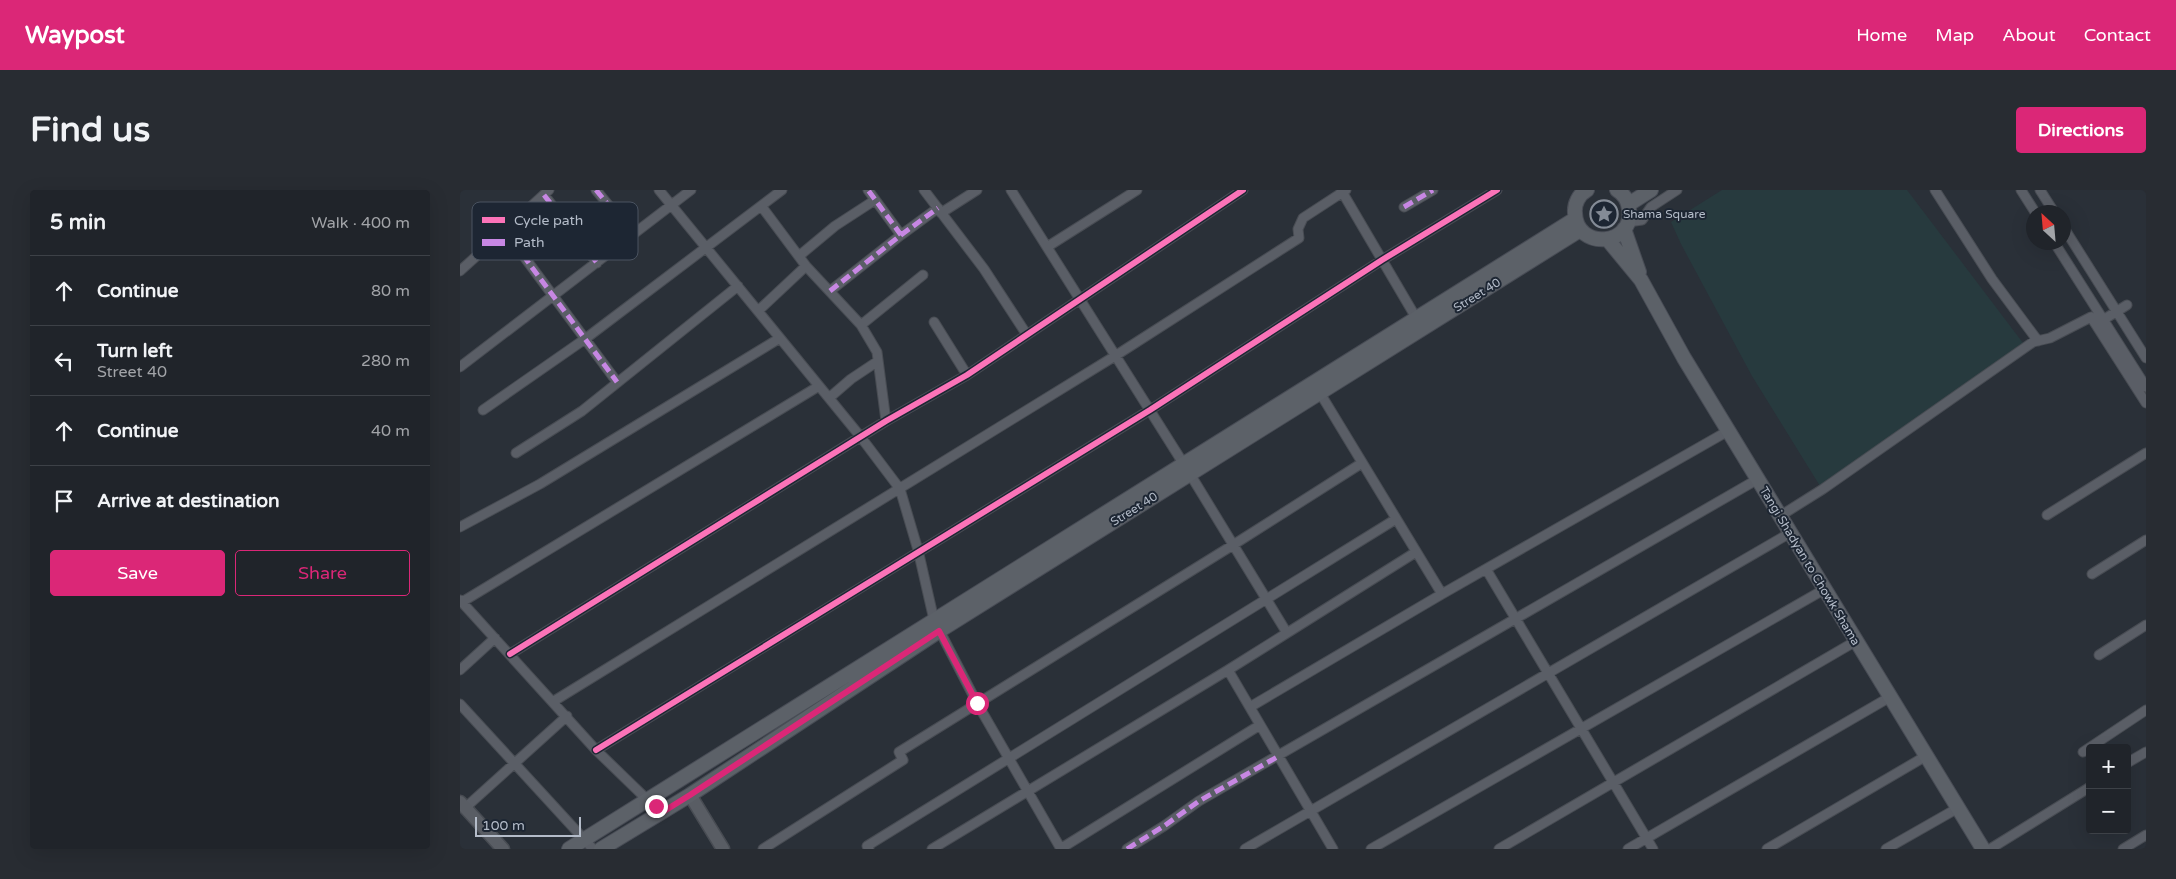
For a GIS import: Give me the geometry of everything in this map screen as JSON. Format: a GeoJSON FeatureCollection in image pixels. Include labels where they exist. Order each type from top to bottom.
{"type":"FeatureCollection","features":[{"type":"Feature","properties":{"kind":"main road"},"geometry":{"type":"LineString","coordinates":[[1620,190],[1629,204],[1626,226],[1641,280]]}},
{"type":"Feature","properties":{"kind":"main road"},"geometry":{"type":"LineString","coordinates":[[1629,204],[1651,190]]}},
{"type":"Feature","properties":{"kind":"main road"},"geometry":{"type":"LineString","coordinates":[[1584,191],[1577,200],[1574,210],[1578,224],[1593,239],[1608,240],[1617,236],[1626,226]]}},
{"type":"Feature","properties":{"kind":"main road"},"geometry":{"type":"LineString","coordinates":[[1187,469],[1578,224]]}},
{"type":"Feature","properties":{"kind":"main road"},"geometry":{"type":"LineString","coordinates":[[1608,240],[1641,280]]}},
{"type":"Feature","properties":{"kind":"main road","name":"Tangi Shadyan to Chowk Shama"},"geometry":{"type":"LineString","coordinates":[[1641,280],[1684,358],[1983,849]]}},
{"type":"Feature","properties":{"kind":"main road","name":"Street 40"},"geometry":{"type":"LineString","coordinates":[[601,849],[690,795],[937,626],[1187,469],[1320,394],[1420,324]]}},
{"type":"Feature","properties":{"kind":"main road"},"geometry":{"type":"LineString","coordinates":[[569,849],[589,844],[648,800],[937,626]]}},
{"type":"Feature","properties":{"kind":"street"},"geometry":{"type":"LineString","coordinates":[[596,190],[606,202]]}},
{"type":"Feature","properties":{"kind":"street"},"geometry":{"type":"LineString","coordinates":[[660,190],[860,436],[900,489],[937,626],[977,703],[1060,849],[1260,725]]}},
{"type":"Feature","properties":{"kind":"street"},"geometry":{"type":"LineString","coordinates":[[638,231],[691,190]]}},
{"type":"Feature","properties":{"kind":"street"},"geometry":{"type":"LineString","coordinates":[[483,410],[585,339],[782,190]]}},
{"type":"Feature","properties":{"kind":"street"},"geometry":{"type":"LineString","coordinates":[[868,190],[901,235]]}},
{"type":"Feature","properties":{"kind":"street"},"geometry":{"type":"LineString","coordinates":[[924,190],[984,269],[1027,335]]}},
{"type":"Feature","properties":{"kind":"street"},"geometry":{"type":"LineString","coordinates":[[830,291],[901,235],[977,190]]}},
{"type":"Feature","properties":{"kind":"street"},"geometry":{"type":"LineString","coordinates":[[1011,190],[1187,469],[1287,633]]}},
{"type":"Feature","properties":{"kind":"street"},"geometry":{"type":"LineString","coordinates":[[1047,247],[1137,190]]}},
{"type":"Feature","properties":{"kind":"street"},"geometry":{"type":"LineString","coordinates":[[510,654],[886,420],[966,375],[1243,190]]}},
{"type":"Feature","properties":{"kind":"street"},"geometry":{"type":"LineString","coordinates":[[1404,207],[1433,190]]}},
{"type":"Feature","properties":{"kind":"street"},"geometry":{"type":"LineString","coordinates":[[596,750],[918,550],[1150,410],[1382,260],[1497,190]]}},
{"type":"Feature","properties":{"kind":"street"},"geometry":{"type":"LineString","coordinates":[[1626,226],[1642,220],[1651,207],[1677,190]]}},
{"type":"Feature","properties":{"kind":"street"},"geometry":{"type":"LineString","coordinates":[[1935,190],[1992,279],[2038,341]]}},
{"type":"Feature","properties":{"kind":"street"},"geometry":{"type":"LineString","coordinates":[[2021,190],[2031,205]]}},
{"type":"Feature","properties":{"kind":"street"},"geometry":{"type":"LineString","coordinates":[[2040,190],[2050,205]]}},
{"type":"Feature","properties":{"kind":"street"},"geometry":{"type":"LineString","coordinates":[[554,701],[1115,356],[1299,238],[1298,229],[1303,218],[1343,191],[1420,324]]}},
{"type":"Feature","properties":{"kind":"street"},"geometry":{"type":"LineString","coordinates":[[536,202],[546,193]]}},
{"type":"Feature","properties":{"kind":"street"},"geometry":{"type":"LineString","coordinates":[[799,256],[835,226],[875,200]]}},
{"type":"Feature","properties":{"kind":"street"},"geometry":{"type":"LineString","coordinates":[[762,206],[806,266],[862,324],[877,352],[886,420]]}},
{"type":"Feature","properties":{"kind":"street"},"geometry":{"type":"LineString","coordinates":[[2071,239],[2146,358]]}},
{"type":"Feature","properties":{"kind":"street"},"geometry":{"type":"LineString","coordinates":[[2059,250],[2146,387]]}},
{"type":"Feature","properties":{"kind":"street"},"geometry":{"type":"LineString","coordinates":[[460,272],[473,260]]}},
{"type":"Feature","properties":{"kind":"street"},"geometry":{"type":"LineString","coordinates":[[527,260],[617,382]]}},
{"type":"Feature","properties":{"kind":"street"},"geometry":{"type":"LineString","coordinates":[[460,367],[601,260]]}},
{"type":"Feature","properties":{"kind":"street"},"geometry":{"type":"LineString","coordinates":[[758,311],[806,266]]}},
{"type":"Feature","properties":{"kind":"street"},"geometry":{"type":"LineString","coordinates":[[862,324],[923,275]]}},
{"type":"Feature","properties":{"kind":"street"},"geometry":{"type":"LineString","coordinates":[[516,453],[582,411],[738,286]]}},
{"type":"Feature","properties":{"kind":"street"},"geometry":{"type":"LineString","coordinates":[[2103,320],[2127,305]]}},
{"type":"Feature","properties":{"kind":"street"},"geometry":{"type":"LineString","coordinates":[[1780,516],[1823,489],[2033,342],[2050,338],[2091,317],[2146,403]]}},
{"type":"Feature","properties":{"kind":"street"},"geometry":{"type":"LineString","coordinates":[[934,322],[966,375]]}},
{"type":"Feature","properties":{"kind":"street"},"geometry":{"type":"LineString","coordinates":[[460,527],[540,484],[780,338]]}},
{"type":"Feature","properties":{"kind":"street"},"geometry":{"type":"LineString","coordinates":[[829,398],[851,378],[878,361]]}},
{"type":"Feature","properties":{"kind":"street"},"geometry":{"type":"LineString","coordinates":[[661,813],[596,750],[554,701],[461,601],[819,386]]}},
{"type":"Feature","properties":{"kind":"street"},"geometry":{"type":"LineString","coordinates":[[1320,394],[1442,594]]}},
{"type":"Feature","properties":{"kind":"street"},"geometry":{"type":"LineString","coordinates":[[1250,708],[1442,594],[1728,431]]}},
{"type":"Feature","properties":{"kind":"street"},"geometry":{"type":"LineString","coordinates":[[2048,515],[2146,453]]}},
{"type":"Feature","properties":{"kind":"street"},"geometry":{"type":"LineString","coordinates":[[763,849],[903,760],[899,752],[1362,463]]}},
{"type":"Feature","properties":{"kind":"street"},"geometry":{"type":"LineString","coordinates":[[1126,849],[1164,826],[1199,801],[1758,480]]}},
{"type":"Feature","properties":{"kind":"street"},"geometry":{"type":"LineString","coordinates":[[869,849],[867,846],[1396,519]]}},
{"type":"Feature","properties":{"kind":"street"},"geometry":{"type":"LineString","coordinates":[[1245,849],[1790,533]]}},
{"type":"Feature","properties":{"kind":"street"},"geometry":{"type":"LineString","coordinates":[[2092,574],[2146,540]]}},
{"type":"Feature","properties":{"kind":"street"},"geometry":{"type":"LineString","coordinates":[[932,849],[1228,670],[1416,552]]}},
{"type":"Feature","properties":{"kind":"street"},"geometry":{"type":"LineString","coordinates":[[1486,569],[1653,849]]}},
{"type":"Feature","properties":{"kind":"street"},"geometry":{"type":"LineString","coordinates":[[1371,849],[1824,589]]}},
{"type":"Feature","properties":{"kind":"street"},"geometry":{"type":"LineString","coordinates":[[2099,655],[2146,625]]}},
{"type":"Feature","properties":{"kind":"street"},"geometry":{"type":"LineString","coordinates":[[460,670],[495,638]]}},
{"type":"Feature","properties":{"kind":"street"},"geometry":{"type":"LineString","coordinates":[[1499,849],[1856,641]]}},
{"type":"Feature","properties":{"kind":"street"},"geometry":{"type":"LineString","coordinates":[[1228,670],[1333,849]]}},
{"type":"Feature","properties":{"kind":"street"},"geometry":{"type":"LineString","coordinates":[[1628,849],[1890,697]]}},
{"type":"Feature","properties":{"kind":"street"},"geometry":{"type":"LineString","coordinates":[[460,704],[589,844]]}},
{"type":"Feature","properties":{"kind":"street"},"geometry":{"type":"LineString","coordinates":[[2083,752],[2146,710]]}},
{"type":"Feature","properties":{"kind":"street"},"geometry":{"type":"LineString","coordinates":[[503,849],[463,805],[567,716]]}},
{"type":"Feature","properties":{"kind":"street"},"geometry":{"type":"LineString","coordinates":[[2131,761],[2146,752]]}},
{"type":"Feature","properties":{"kind":"street"},"geometry":{"type":"LineString","coordinates":[[1767,849],[1926,756]]}},
{"type":"Feature","properties":{"kind":"street"},"geometry":{"type":"LineString","coordinates":[[1990,849],[2087,789]]}},
{"type":"Feature","properties":{"kind":"street"},"geometry":{"type":"LineString","coordinates":[[690,795],[723,849]]}},
{"type":"Feature","properties":{"kind":"street"},"geometry":{"type":"LineString","coordinates":[[1886,849],[1958,808]]}},
{"type":"Feature","properties":{"kind":"street"},"geometry":{"type":"LineString","coordinates":[[2124,849],[2146,835]]}},
{"type":"Feature","properties":{"kind":"green space"},"geometry":{"type":"Polygon","coordinates":[[[1722,190],[1907,190],[2023,343],[1820,486],[1752,376],[1671,222],[1722,190]]]}},
{"type":"Feature","properties":{"kind":"marked path"},"geometry":{"type":"LineString","coordinates":[[596,190],[606,202]]}},
{"type":"Feature","properties":{"kind":"marked path"},"geometry":{"type":"LineString","coordinates":[[830,291],[901,235],[868,190]]}},
{"type":"Feature","properties":{"kind":"marked path"},"geometry":{"type":"LineString","coordinates":[[1404,207],[1433,190]]}},
{"type":"Feature","properties":{"kind":"marked path"},"geometry":{"type":"LineString","coordinates":[[544,195],[549,202]]}},
{"type":"Feature","properties":{"kind":"marked path"},"geometry":{"type":"LineString","coordinates":[[901,235],[938,208]]}},
{"type":"Feature","properties":{"kind":"marked path"},"geometry":{"type":"LineString","coordinates":[[527,260],[617,382]]}},
{"type":"Feature","properties":{"kind":"marked path"},"geometry":{"type":"LineString","coordinates":[[1127,849],[1199,801],[1279,756]]}},
{"type":"Feature","properties":{"kind":"cycle path"},"geometry":{"type":"LineString","coordinates":[[510,654],[886,421],[967,375],[1243,190]]}},
{"type":"Feature","properties":{"kind":"cycle path"},"geometry":{"type":"LineString","coordinates":[[596,750],[1150,410],[1382,260],[1497,190]]}},
{"type":"Feature","properties":{"kind":"place","name":"Shama Square"},"geometry":{"type":"Point","coordinates":[1604,214]}},
{"type":"Feature","properties":{"kind":"route"},"geometry":{"type":"LineString","coordinates":[[656,806],[661,813],[939,631],[977,703]]}}]}
